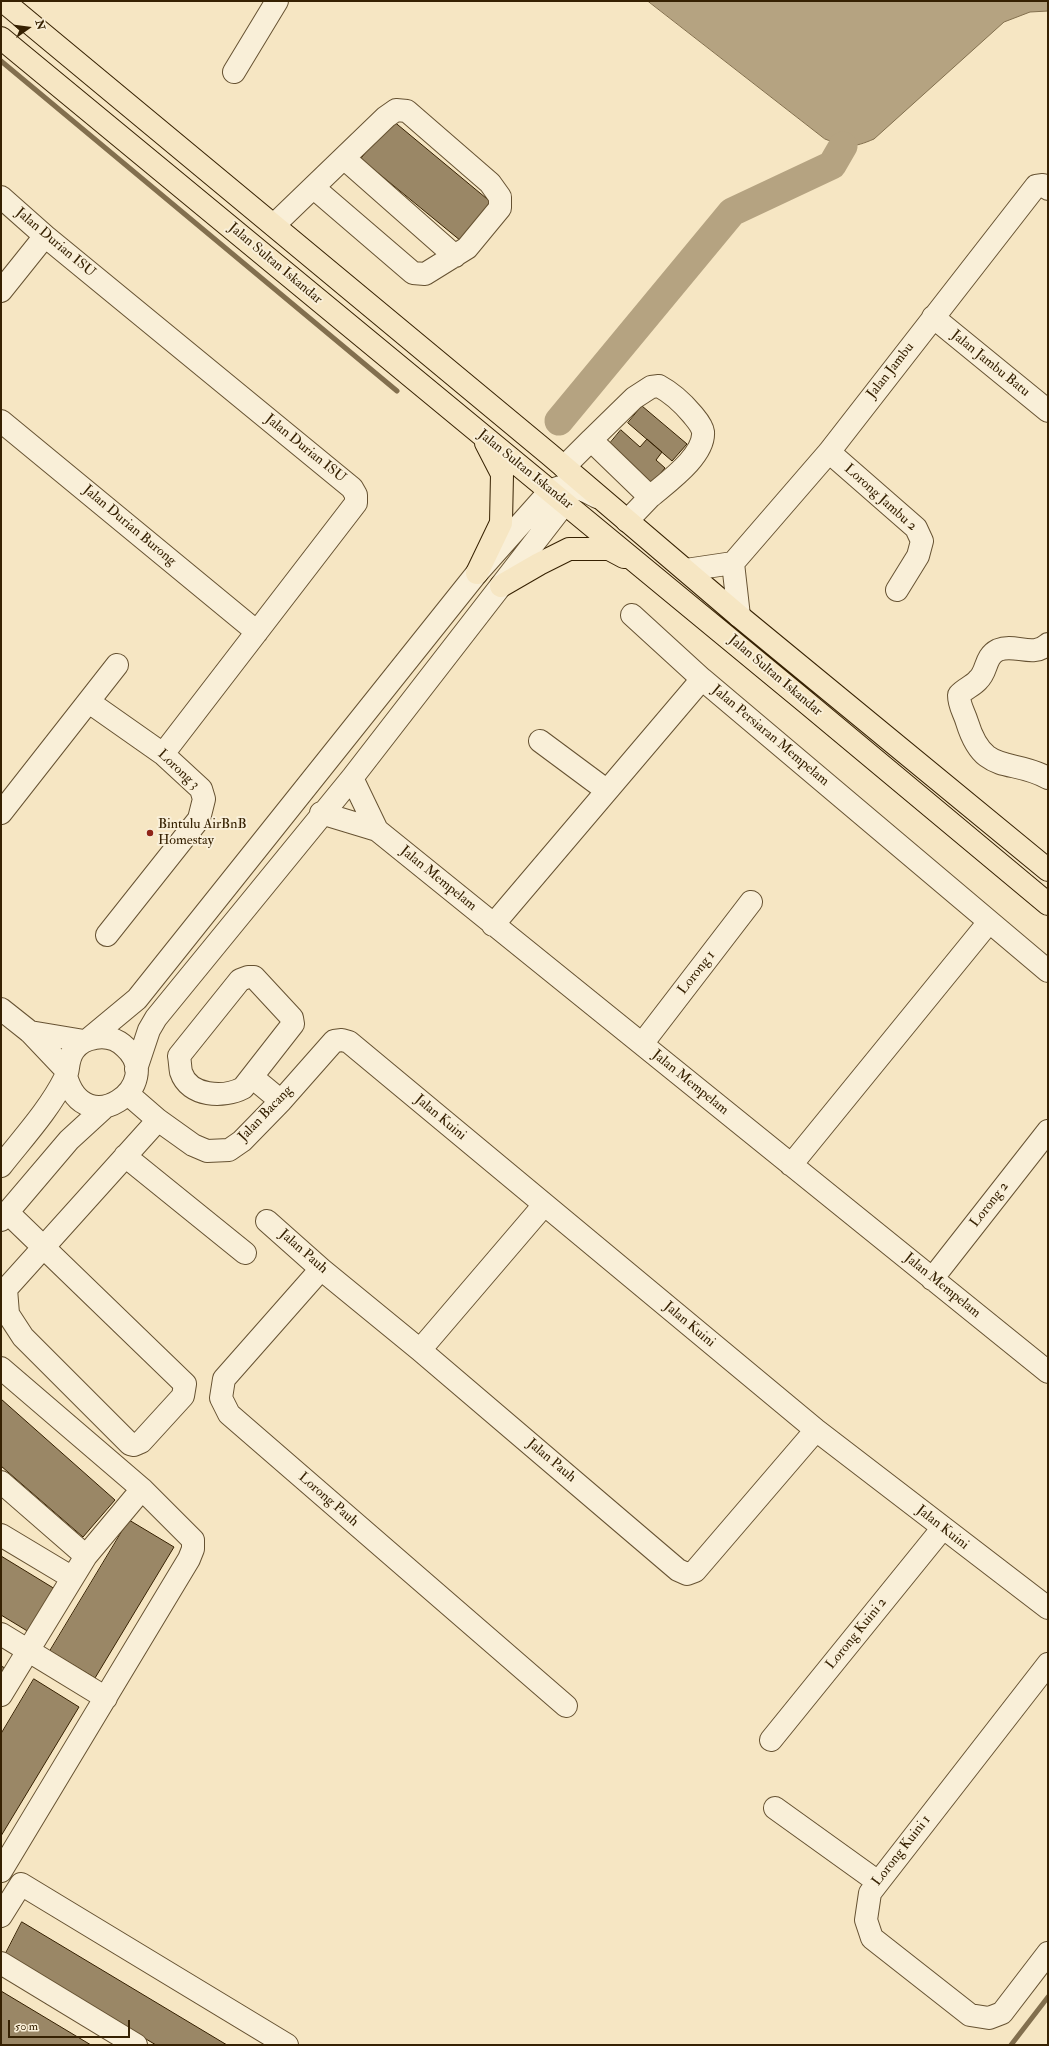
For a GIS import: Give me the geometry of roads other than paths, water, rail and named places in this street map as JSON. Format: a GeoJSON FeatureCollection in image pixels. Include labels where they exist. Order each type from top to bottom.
{"type":"FeatureCollection","features":[{"type":"Feature","properties":{"kind":"main road"},"geometry":{"type":"LineString","coordinates":[[3,1],[274,225],[559,480],[601,499],[739,616],[1048,870]]}},
{"type":"Feature","properties":{"kind":"main road","name":"Jalan Sultan Iskandar"},"geometry":{"type":"LineString","coordinates":[[1,38],[483,437],[559,480],[648,571],[1048,904]]}},
{"type":"Feature","properties":{"kind":"main road"},"geometry":{"type":"LineString","coordinates":[[477,573],[501,523],[502,474],[483,437]]}},
{"type":"Feature","properties":{"kind":"main road"},"geometry":{"type":"LineString","coordinates":[[501,586],[538,564],[569,549],[609,549],[648,571]]}},
{"type":"Feature","properties":{"kind":"street"},"geometry":{"type":"LineString","coordinates":[[234,72],[277,1]]}},
{"type":"Feature","properties":{"kind":"street"},"geometry":{"type":"LineString","coordinates":[[274,225],[345,159],[386,117],[396,110],[407,111],[490,183],[500,197],[500,208],[467,248],[425,274],[413,273],[314,188]]}},
{"type":"Feature","properties":{"kind":"street"},"geometry":{"type":"LineString","coordinates":[[345,159],[455,256]]}},
{"type":"Feature","properties":{"kind":"street","name":"Jalan Jambu"},"geometry":{"type":"LineString","coordinates":[[733,563],[829,452],[1036,186],[1043,185],[1048,189]]}},
{"type":"Feature","properties":{"kind":"street","name":"Jalan Durian ISU"},"geometry":{"type":"LineString","coordinates":[[1,197],[45,236],[352,488],[356,495],[356,503],[163,754]]}},
{"type":"Feature","properties":{"kind":"street"},"geometry":{"type":"LineString","coordinates":[[1,291],[45,236]]}},
{"type":"Feature","properties":{"kind":"street","name":"Jalan Jambu Batu"},"geometry":{"type":"LineString","coordinates":[[933,317],[1048,412]]}},
{"type":"Feature","properties":{"kind":"street"},"geometry":{"type":"LineString","coordinates":[[1,1166],[43,1113],[66,1073],[69,1058],[75,1048],[87,1040],[136,999],[477,573],[559,480],[592,440],[644,390],[659,386],[673,394],[699,422],[703,431],[701,443],[690,462],[650,497],[627,521]]}},
{"type":"Feature","properties":{"kind":"street","name":"Jalan Durian Burong"},"geometry":{"type":"LineString","coordinates":[[1,421],[257,632]]}},
{"type":"Feature","properties":{"kind":"street"},"geometry":{"type":"LineString","coordinates":[[592,440],[650,497]]}},
{"type":"Feature","properties":{"kind":"street","name":"Lorong Jambu 2"},"geometry":{"type":"LineString","coordinates":[[829,452],[916,528],[922,541],[918,556],[897,590]]}},
{"type":"Feature","properties":{"kind":"street"},"geometry":{"type":"LineString","coordinates":[[1,1009],[30,1032],[66,1073],[69,1086],[75,1096],[94,1106],[105,1107],[114,1105],[128,1094],[133,1086],[136,1069],[150,1030],[156,1018],[321,813],[352,778],[501,586],[559,480]]}},
{"type":"Feature","properties":{"kind":"street"},"geometry":{"type":"LineString","coordinates":[[686,570],[733,563],[739,616]]}},
{"type":"Feature","properties":{"kind":"street"},"geometry":{"type":"LineString","coordinates":[[632,615],[702,679]]}},
{"type":"Feature","properties":{"kind":"street"},"geometry":{"type":"LineString","coordinates":[[1048,644],[1035,651],[1008,648],[998,650],[990,656],[983,673],[978,680],[959,695],[959,704],[972,739],[983,752],[995,762],[1040,774],[1048,778]]}},
{"type":"Feature","properties":{"kind":"street"},"geometry":{"type":"LineString","coordinates":[[4,803],[89,702],[117,665]]}},
{"type":"Feature","properties":{"kind":"street","name":"Jalan Persiaran Mempelam"},"geometry":{"type":"LineString","coordinates":[[493,925],[606,790],[702,679],[1048,971]]}},
{"type":"Feature","properties":{"kind":"street","name":"Lorong 3"},"geometry":{"type":"LineString","coordinates":[[89,702],[163,754],[201,789],[204,798],[204,808],[199,819],[107,935]]}},
{"type":"Feature","properties":{"kind":"street"},"geometry":{"type":"LineString","coordinates":[[540,741],[606,790]]}},
{"type":"Feature","properties":{"kind":"street","name":"Jalan Mempelam"},"geometry":{"type":"LineString","coordinates":[[352,778],[377,830],[1048,1372]]}},
{"type":"Feature","properties":{"kind":"street"},"geometry":{"type":"LineString","coordinates":[[321,813],[377,830]]}},
{"type":"Feature","properties":{"kind":"street","name":"Lorong 1"},"geometry":{"type":"LineString","coordinates":[[642,1044],[752,902]]}},
{"type":"Feature","properties":{"kind":"street"},"geometry":{"type":"LineString","coordinates":[[792,1165],[989,922]]}},
{"type":"Feature","properties":{"kind":"street"},"geometry":{"type":"LineString","coordinates":[[248,977],[254,977],[292,1018],[293,1024],[252,1077],[243,1088],[236,1092],[211,1095],[192,1086],[181,1073],[179,1056],[240,980],[248,977]]}},
{"type":"Feature","properties":{"kind":"street"},"geometry":{"type":"LineString","coordinates":[[30,1032],[87,1040],[100,1036],[111,1038],[120,1042],[131,1054],[136,1069]]}},
{"type":"Feature","properties":{"kind":"street","name":"Jalan Kuini"},"geometry":{"type":"LineString","coordinates":[[334,1041],[342,1040],[349,1042],[816,1430],[942,1529],[1048,1608]]}},
{"type":"Feature","properties":{"kind":"street","name":"Jalan Bacang"},"geometry":{"type":"LineString","coordinates":[[128,1094],[158,1120],[193,1145],[207,1151],[229,1150],[242,1141],[281,1101],[334,1041]]}},
{"type":"Feature","properties":{"kind":"street"},"geometry":{"type":"LineString","coordinates":[[252,1077],[281,1101]]}},
{"type":"Feature","properties":{"kind":"street"},"geometry":{"type":"LineString","coordinates":[[105,1107],[69,1140],[4,1216],[43,1247],[185,1384],[183,1396],[141,1442],[136,1445],[130,1444],[23,1338],[8,1314],[6,1289],[43,1247],[158,1120]]}},
{"type":"Feature","properties":{"kind":"street","name":"Lorong 2"},"geometry":{"type":"LineString","coordinates":[[932,1279],[1048,1131]]}},
{"type":"Feature","properties":{"kind":"street"},"geometry":{"type":"LineString","coordinates":[[125,1156],[245,1253]]}},
{"type":"Feature","properties":{"kind":"street"},"geometry":{"type":"LineString","coordinates":[[420,1350],[544,1205]]}},
{"type":"Feature","properties":{"kind":"street","name":"Jalan Pauh"},"geometry":{"type":"LineString","coordinates":[[267,1221],[321,1269],[420,1350],[678,1570],[687,1574],[695,1571],[816,1430]]}},
{"type":"Feature","properties":{"kind":"street","name":"Lorong Pauh"},"geometry":{"type":"LineString","coordinates":[[321,1269],[224,1379],[221,1398],[228,1414],[566,1706]]}},
{"type":"Feature","properties":{"kind":"street"},"geometry":{"type":"LineString","coordinates":[[1,1368],[142,1489],[193,1540],[194,1549],[106,1698],[2,1865]]}},
{"type":"Feature","properties":{"kind":"street"},"geometry":{"type":"LineString","coordinates":[[1,1482],[86,1556]]}},
{"type":"Feature","properties":{"kind":"street"},"geometry":{"type":"LineString","coordinates":[[1,1695],[71,1577],[86,1556],[142,1489]]}},
{"type":"Feature","properties":{"kind":"street","name":"Lorong Kuini 2"},"geometry":{"type":"LineString","coordinates":[[771,1740],[942,1529]]}},
{"type":"Feature","properties":{"kind":"street"},"geometry":{"type":"LineString","coordinates":[[1,1535],[71,1577]]}},
{"type":"Feature","properties":{"kind":"street"},"geometry":{"type":"LineString","coordinates":[[1,1634],[106,1698]]}},
{"type":"Feature","properties":{"kind":"street","name":"Lorong Kuini 1"},"geometry":{"type":"LineString","coordinates":[[1048,1664],[870,1893],[866,1920],[872,1938],[970,2015],[988,2018],[1002,2013],[1048,1953]]}},
{"type":"Feature","properties":{"kind":"street"},"geometry":{"type":"LineString","coordinates":[[775,1808],[878,1882]]}},
{"type":"Feature","properties":{"kind":"street"},"geometry":{"type":"LineString","coordinates":[[1,1916],[21,1884],[287,2045]]}},
{"type":"Feature","properties":{"kind":"street"},"geometry":{"type":"LineString","coordinates":[[1,1962],[136,2045]]}},
{"type":"Feature","properties":{"kind":"waterway"},"geometry":{"type":"LineString","coordinates":[[1,61],[397,391]]}},
{"type":"Feature","properties":{"kind":"waterway"},"geometry":{"type":"LineString","coordinates":[[559,421],[732,212],[832,165],[843,146]]}},
{"type":"Feature","properties":{"kind":"waterway"},"geometry":{"type":"LineString","coordinates":[[1011,2045],[1048,1997]]}},
{"type":"Feature","properties":{"kind":"place","name":"Bintulu AirBnB Homestay"},"geometry":{"type":"Point","coordinates":[150,833]}}]}
